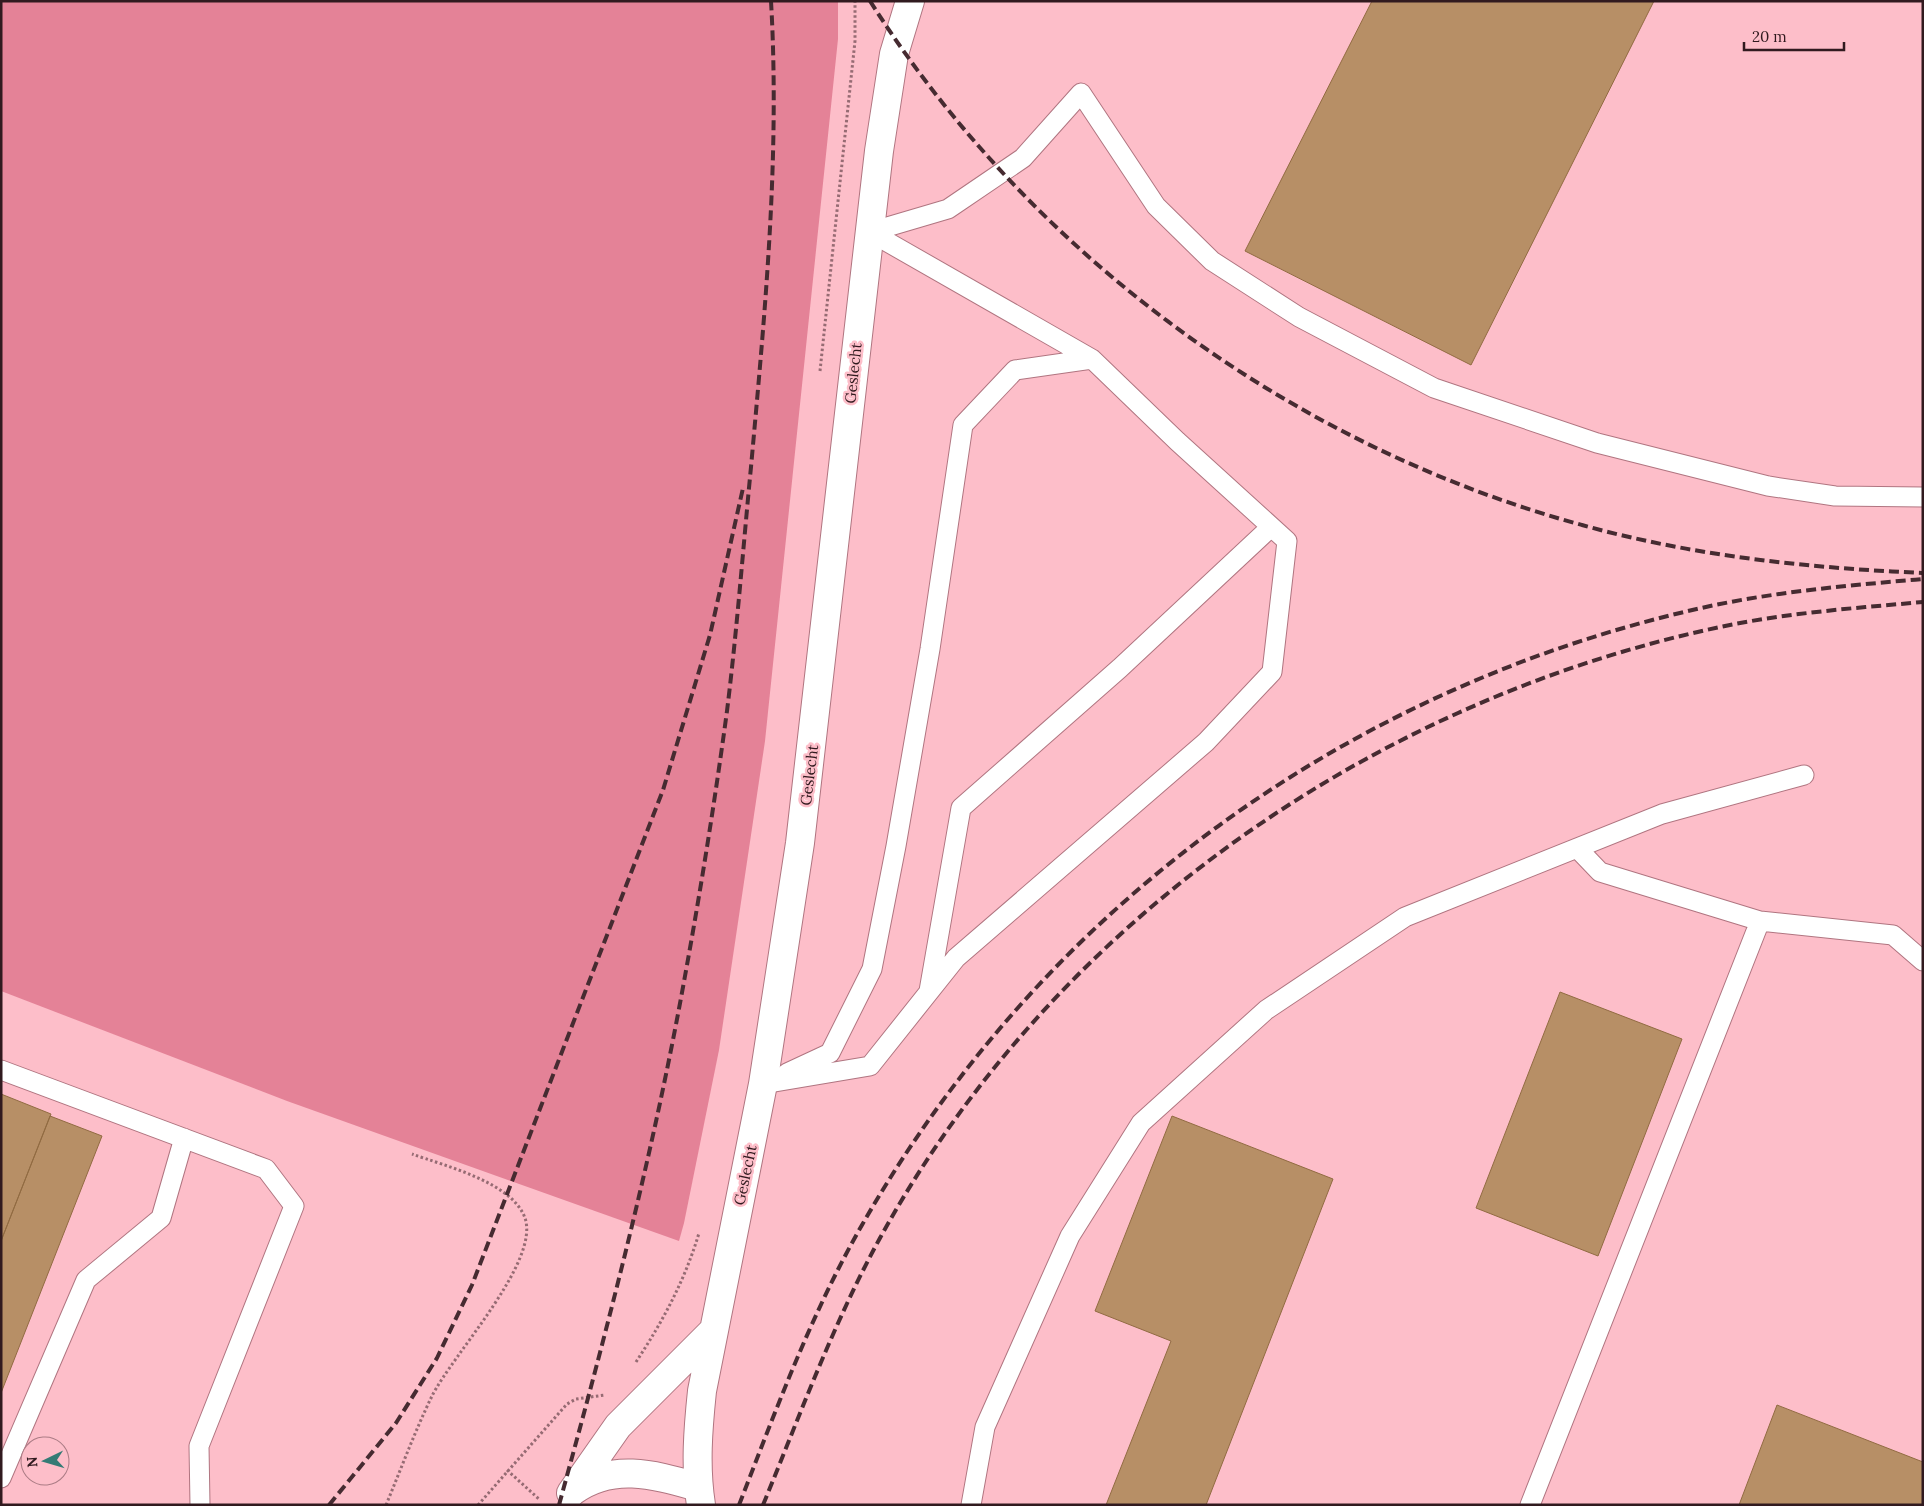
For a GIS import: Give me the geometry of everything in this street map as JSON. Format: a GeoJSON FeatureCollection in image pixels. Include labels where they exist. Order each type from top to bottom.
{"type":"FeatureCollection","features":[{"type":"Feature","properties":{"kind":"street","name":"Geslecht"},"geometry":{"type":"LineString","coordinates":[[700,1496],[697,1439],[702,1391],[712,1332],[763,1084],[800,843],[887,93],[894,54],[911,2]]}},
{"type":"Feature","properties":{"kind":"street"},"geometry":{"type":"LineString","coordinates":[[564,1499],[618,1426],[712,1332]]}},
{"type":"Feature","properties":{"kind":"street"},"geometry":{"type":"LineString","coordinates":[[564,1499],[586,1482],[619,1472],[642,1473],[700,1496]]}},
{"type":"Feature","properties":{"kind":"lane"},"geometry":{"type":"LineString","coordinates":[[870,232],[948,209],[1023,158],[1081,94],[1156,206],[1212,261],[1299,317],[1434,388],[1597,443],[1768,486],[1835,496],[1923,497]]}},
{"type":"Feature","properties":{"kind":"lane"},"geometry":{"type":"LineString","coordinates":[[763,1084],[870,1066],[956,958],[1206,742],[1272,672],[1288,541],[1092,359],[870,232]]}},
{"type":"Feature","properties":{"kind":"lane"},"geometry":{"type":"LineString","coordinates":[[763,1084],[830,1053],[872,969],[896,846],[930,649],[963,426],[1015,370],[1092,359]]}},
{"type":"Feature","properties":{"kind":"lane"},"geometry":{"type":"LineString","coordinates":[[929,992],[960,808],[1120,668],[1271,527]]}},
{"type":"Feature","properties":{"kind":"lane"},"geometry":{"type":"LineString","coordinates":[[971,1505],[985,1428],[1070,1236],[1141,1123],[1266,1010],[1405,917],[1662,814],[1804,775]]}},
{"type":"Feature","properties":{"kind":"lane"},"geometry":{"type":"LineString","coordinates":[[1577,848],[1600,872],[1760,921],[1893,935],[1923,961]]}},
{"type":"Feature","properties":{"kind":"lane"},"geometry":{"type":"LineString","coordinates":[[1530,1505],[1760,921]]}},
{"type":"Feature","properties":{"kind":"lane"},"geometry":{"type":"LineString","coordinates":[[1,1070],[266,1169],[294,1206],[199,1446],[200,1505]]}},
{"type":"Feature","properties":{"kind":"lane"},"geometry":{"type":"LineString","coordinates":[[1,1478],[86,1280],[161,1218],[184,1138]]}},
{"type":"Feature","properties":{"kind":"path"},"geometry":{"type":"LineString","coordinates":[[820,376],[855,41],[855,1]]}},
{"type":"Feature","properties":{"kind":"path"},"geometry":{"type":"LineString","coordinates":[[386,1505],[432,1396],[457,1356],[510,1280],[523,1254],[528,1234],[525,1217],[516,1202],[507,1195],[481,1179],[412,1154]]}},
{"type":"Feature","properties":{"kind":"path"},"geometry":{"type":"LineString","coordinates":[[631,1369],[665,1317],[690,1263],[701,1228]]}},
{"type":"Feature","properties":{"kind":"path"},"geometry":{"type":"LineString","coordinates":[[478,1505],[567,1404],[576,1399],[613,1392]]}},
{"type":"Feature","properties":{"kind":"path"},"geometry":{"type":"LineString","coordinates":[[507,1470],[545,1505]]}},
{"type":"Feature","properties":{"kind":"shaded area"},"geometry":{"type":"Polygon","coordinates":[[[1,1],[838,1],[838,39],[765,741],[719,1050],[679,1241],[287,1101],[1,991],[1,1]]]}},
{"type":"Feature","properties":{"kind":"building"},"geometry":{"type":"Polygon","coordinates":[[[1372,1],[1654,1],[1471,365],[1245,251],[1372,1]]]}},
{"type":"Feature","properties":{"kind":"building"},"geometry":{"type":"Polygon","coordinates":[[[1560,992],[1682,1039],[1598,1256],[1476,1208],[1560,992]]]}},
{"type":"Feature","properties":{"kind":"building"},"geometry":{"type":"Polygon","coordinates":[[[1,1094],[51,1114],[1,1241],[1,1094]]]}},
{"type":"Feature","properties":{"kind":"building"},"geometry":{"type":"Polygon","coordinates":[[[50,1116],[102,1136],[1,1393],[1,1241],[50,1116]]]}},
{"type":"Feature","properties":{"kind":"building"},"geometry":{"type":"Polygon","coordinates":[[[1172,1116],[1333,1179],[1206,1505],[1106,1505],[1171,1341],[1095,1311],[1172,1116]]]}},
{"type":"Feature","properties":{"kind":"building"},"geometry":{"type":"Polygon","coordinates":[[[1777,1405],[1923,1462],[1923,1505],[1739,1505],[1777,1405]]]}},
{"type":"Feature","properties":{"kind":"railway"},"geometry":{"type":"LineString","coordinates":[[559,1505],[612,1308],[659,1110],[708,844],[731,681],[770,234],[774,118],[771,1]]}},
{"type":"Feature","properties":{"kind":"railway"},"geometry":{"type":"LineString","coordinates":[[870,1],[935,93],[1008,179],[1090,258],[1178,329],[1272,391],[1371,446],[1475,490],[1582,525],[1624,536],[1751,559],[1837,568],[1923,573]]}},
{"type":"Feature","properties":{"kind":"railway"},"geometry":{"type":"LineString","coordinates":[[329,1505],[396,1423],[437,1358],[472,1285],[663,790],[710,635],[743,488]]}},
{"type":"Feature","properties":{"kind":"railway"},"geometry":{"type":"LineString","coordinates":[[739,1505],[795,1363],[826,1293],[862,1225],[936,1109],[1022,1004],[1117,908],[1222,824],[1335,750],[1455,689],[1582,641],[1715,605],[1741,600],[1818,589],[1923,579]]}},
{"type":"Feature","properties":{"kind":"railway"},"geometry":{"type":"LineString","coordinates":[[763,1505],[818,1370],[863,1270],[880,1238],[951,1125],[1035,1020],[1129,926],[1234,843],[1346,770],[1466,710],[1591,662],[1745,622],[1821,611],[1923,602]]}}]}
